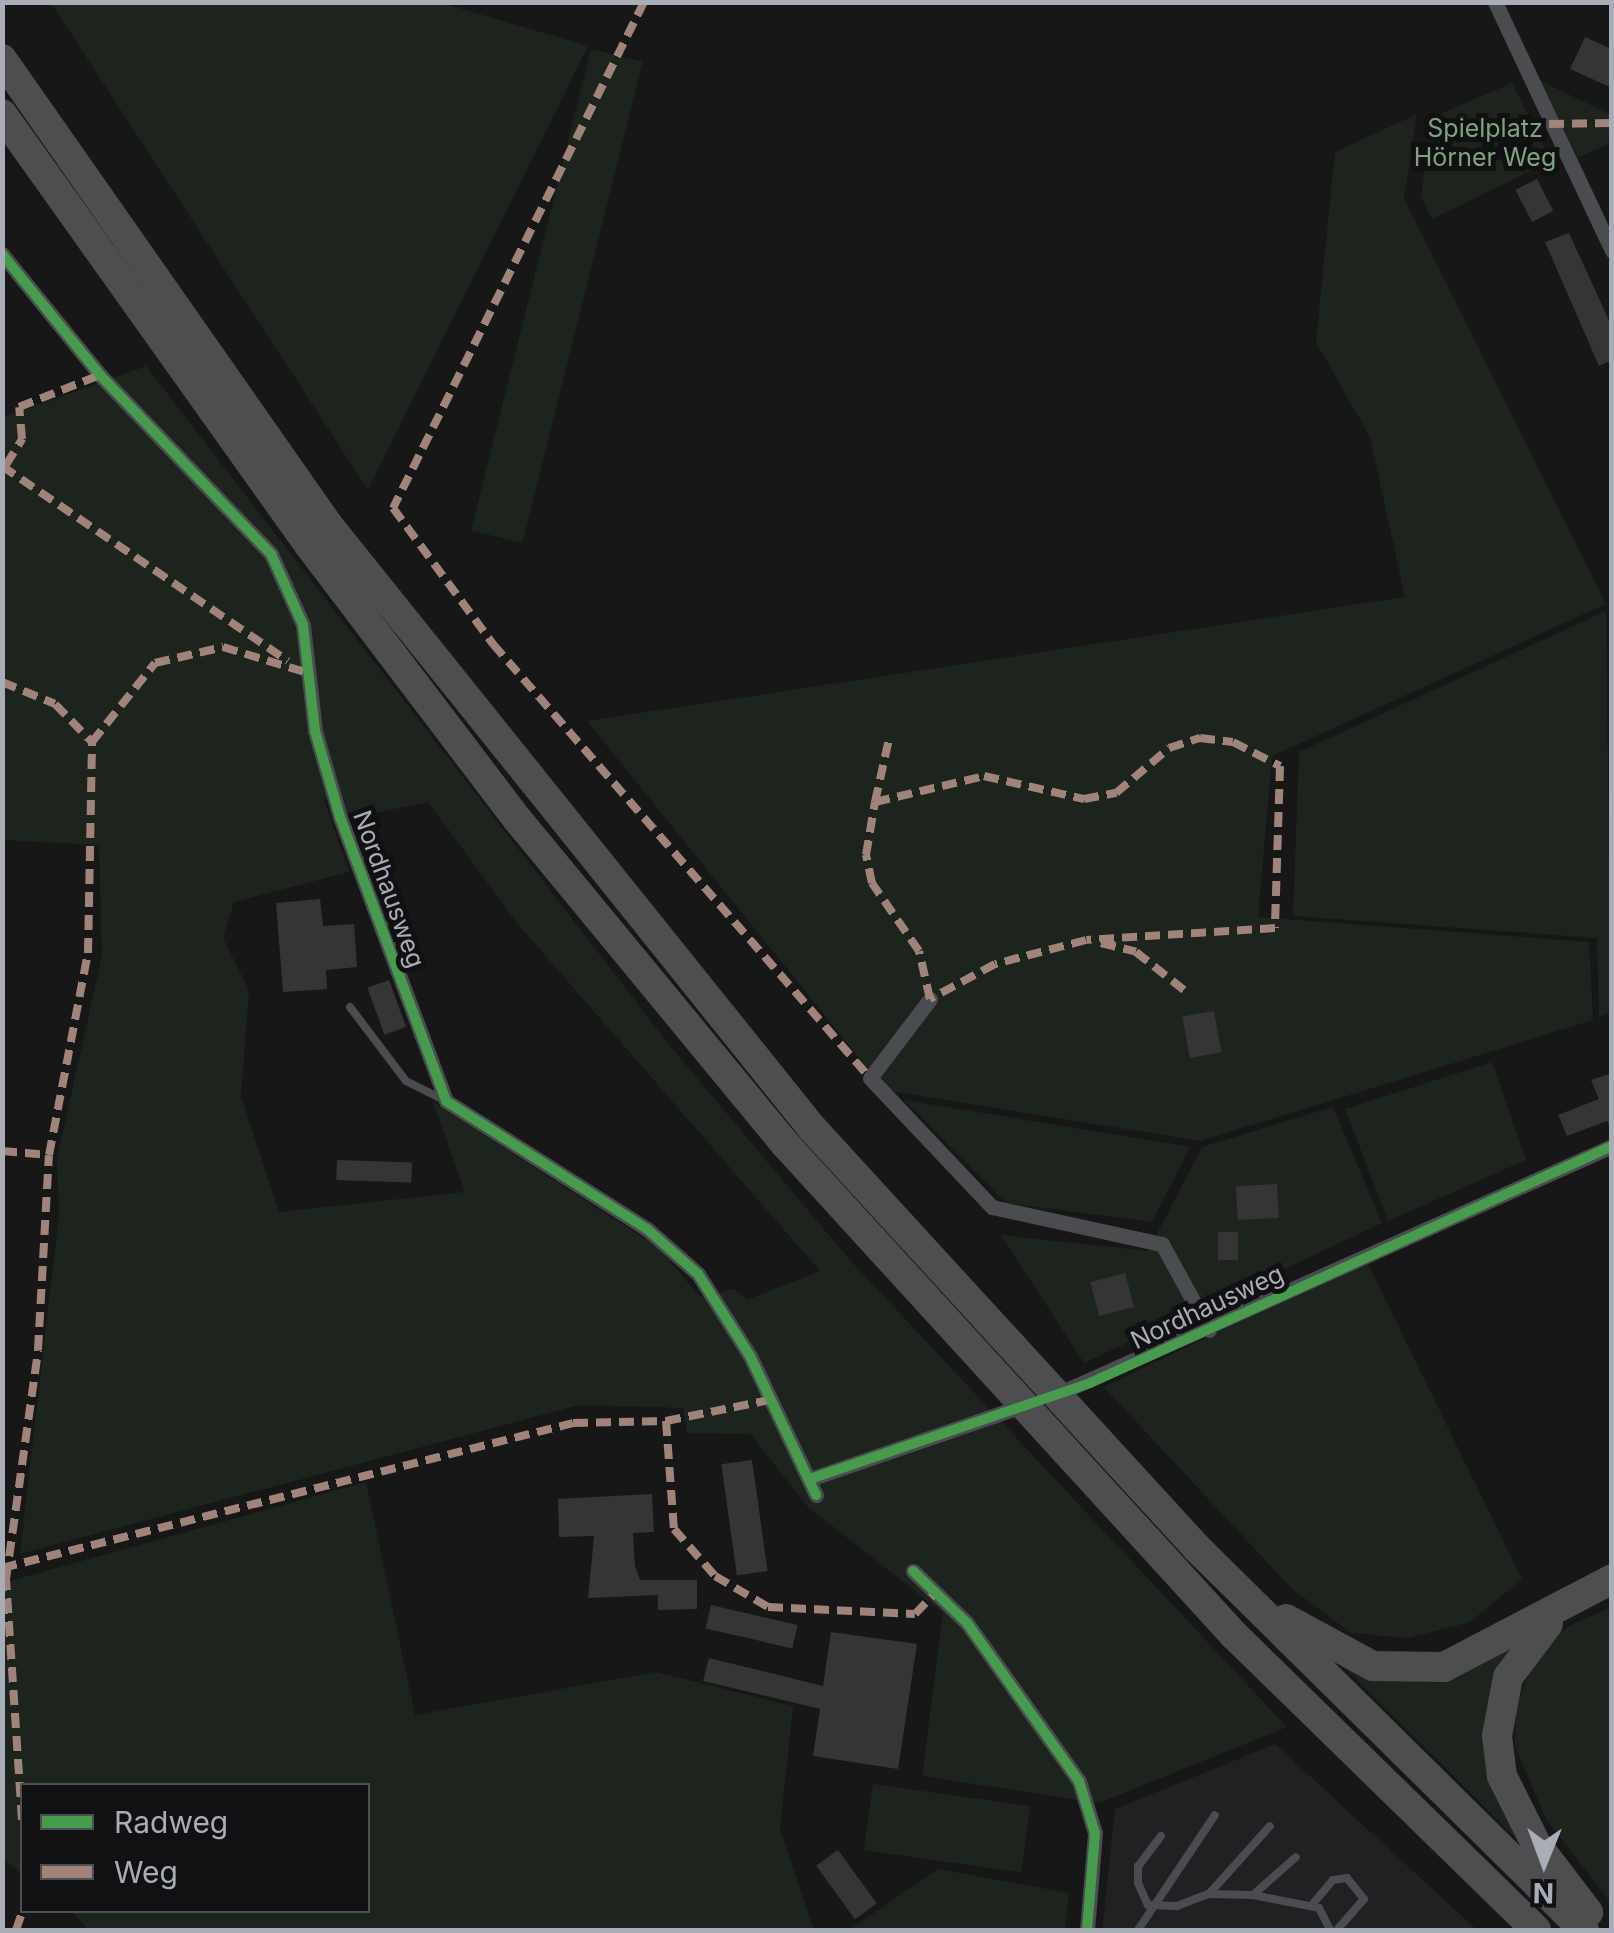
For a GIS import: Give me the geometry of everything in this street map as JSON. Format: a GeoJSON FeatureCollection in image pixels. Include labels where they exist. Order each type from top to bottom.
{"type":"FeatureCollection","features":[{"type":"Feature","properties":{"kind":"highway"},"geometry":{"type":"LineString","coordinates":[[2,58],[226,384],[558,822],[812,1128],[1197,1548],[1584,1930]]}},
{"type":"Feature","properties":{"kind":"highway"},"geometry":{"type":"LineString","coordinates":[[2,114],[308,545],[518,820],[786,1145],[1234,1635],[1536,1930]]}},
{"type":"Feature","properties":{"kind":"highway"},"geometry":{"type":"LineString","coordinates":[[1197,1548],[1340,1656],[1408,1670],[1473,1654],[1577,1592],[1612,1578]]}},
{"type":"Feature","properties":{"kind":"highway"},"geometry":{"type":"LineString","coordinates":[[1577,1592],[1515,1662],[1497,1736],[1512,1801],[1598,1930]]}},
{"type":"Feature","properties":{"kind":"street"},"geometry":{"type":"LineString","coordinates":[[1495,2],[1612,251]]}},
{"type":"Feature","properties":{"kind":"street","name":"Nordhausweg"},"geometry":{"type":"LineString","coordinates":[[2,254],[100,375],[270,554],[303,625],[315,731],[340,817],[446,1102],[647,1230],[698,1274],[813,1487],[963,1426],[1090,1382],[1612,1146]]}},
{"type":"Feature","properties":{"kind":"street","name":"Nordhausweg"},"geometry":{"type":"LineString","coordinates":[[930,999],[870,1078],[992,1208],[1162,1244],[1210,1330]]}},
{"type":"Feature","properties":{"kind":"street"},"geometry":{"type":"LineString","coordinates":[[913,1570],[967,1623],[1079,1781],[1095,1833],[1087,1930]]}},
{"type":"Feature","properties":{"kind":"lane"},"geometry":{"type":"LineString","coordinates":[[350,1007],[406,1081],[446,1102]]}},
{"type":"Feature","properties":{"kind":"lane"},"geometry":{"type":"LineString","coordinates":[[1138,1930],[1148,1905],[1216,1815]]}},
{"type":"Feature","properties":{"kind":"lane"},"geometry":{"type":"LineString","coordinates":[[1209,1894],[1270,1826]]}},
{"type":"Feature","properties":{"kind":"lane"},"geometry":{"type":"LineString","coordinates":[[1148,1905],[1138,1866],[1162,1836]]}},
{"type":"Feature","properties":{"kind":"lane"},"geometry":{"type":"LineString","coordinates":[[1253,1895],[1296,1857]]}},
{"type":"Feature","properties":{"kind":"lane"},"geometry":{"type":"LineString","coordinates":[[1148,1905],[1209,1894],[1253,1895],[1311,1906],[1330,1918],[1334,1930],[1364,1899],[1347,1878],[1332,1880],[1311,1906]]}},
{"type":"Feature","properties":{"kind":"shaded area"},"geometry":{"type":"Polygon","coordinates":[[[1275,1744],[1477,1930],[1102,1930],[1115,1809],[1275,1744]]]}},
{"type":"Feature","properties":{"kind":"green space"},"geometry":{"type":"Polygon","coordinates":[[[51,3],[442,3],[588,46],[368,490],[51,3]]]}},
{"type":"Feature","properties":{"kind":"green space"},"geometry":{"type":"Polygon","coordinates":[[[591,49],[642,62],[522,543],[471,530],[591,49]]]}},
{"type":"Feature","properties":{"kind":"green space"},"geometry":{"type":"Polygon","coordinates":[[[1539,80],[1611,115],[1611,143],[1578,157],[1539,80]]]}},
{"type":"Feature","properties":{"kind":"green space","name":"Spielplatz Hörner Weg"},"geometry":{"type":"Polygon","coordinates":[[[1512,83],[1551,161],[1432,219],[1421,197],[1431,118],[1512,83]]]}},
{"type":"Feature","properties":{"kind":"green space"},"geometry":{"type":"Polygon","coordinates":[[[1417,114],[1404,198],[1606,604],[1272,756],[1258,917],[1589,942],[1593,1020],[1200,1141],[885,1090],[587,721],[1405,597],[1370,437],[1316,342],[1335,152],[1417,114]]]}},
{"type":"Feature","properties":{"kind":"green space"},"geometry":{"type":"Polygon","coordinates":[[[146,366],[671,1047],[849,1259],[1287,1727],[1099,1803],[922,1776],[943,1613],[808,1507],[750,1434],[687,1433],[683,1408],[579,1405],[20,1554],[59,1214],[57,1159],[102,955],[99,845],[3,840],[2,418],[146,366]],[[323,797],[349,872],[234,902],[223,938],[249,990],[241,1096],[279,1212],[465,1192],[433,1102],[659,1248],[700,1297],[734,1289],[747,1300],[820,1271],[517,923],[428,802],[351,818],[323,797]]]}},
{"type":"Feature","properties":{"kind":"green space"},"geometry":{"type":"Polygon","coordinates":[[[1606,611],[1611,1012],[1599,1017],[1597,938],[1293,916],[1299,752],[1606,611]]]}},
{"type":"Feature","properties":{"kind":"green space"},"geometry":{"type":"Polygon","coordinates":[[[1492,1062],[1526,1160],[1388,1221],[1345,1109],[1492,1062]]]}},
{"type":"Feature","properties":{"kind":"green space"},"geometry":{"type":"Polygon","coordinates":[[[904,1100],[1190,1147],[1152,1222],[1006,1203],[904,1100]]]}},
{"type":"Feature","properties":{"kind":"green space"},"geometry":{"type":"Polygon","coordinates":[[[1333,1107],[1382,1223],[1084,1363],[1001,1235],[1148,1251],[1202,1147],[1333,1107]]]}},
{"type":"Feature","properties":{"kind":"green space"},"geometry":{"type":"Polygon","coordinates":[[[1366,1260],[1522,1579],[1470,1622],[1408,1638],[1351,1633],[1292,1589],[1104,1387],[1366,1260]]]}},
{"type":"Feature","properties":{"kind":"green space"},"geometry":{"type":"Polygon","coordinates":[[[366,1482],[415,1715],[656,1672],[793,1706],[780,1829],[814,1930],[88,1930],[74,1913],[370,1913],[370,1783],[20,1783],[20,1872],[3,1860],[3,1583],[366,1482]]]}},
{"type":"Feature","properties":{"kind":"green space"},"geometry":{"type":"Polygon","coordinates":[[[1611,1607],[1611,1903],[1546,1819],[1515,1746],[1516,1708],[1533,1662],[1567,1627],[1611,1607]]]}},
{"type":"Feature","properties":{"kind":"green space"},"geometry":{"type":"Polygon","coordinates":[[[1521,1639],[1496,1684],[1526,1848],[1347,1670],[1374,1676],[1521,1639]]]}},
{"type":"Feature","properties":{"kind":"green space"},"geometry":{"type":"Polygon","coordinates":[[[873,1784],[1030,1806],[1021,1872],[864,1850],[873,1784]]]}},
{"type":"Feature","properties":{"kind":"green space"},"geometry":{"type":"Polygon","coordinates":[[[938,1869],[1069,1893],[1065,1930],[849,1930],[938,1869]]]}},
{"type":"Feature","properties":{"kind":"building"},"geometry":{"type":"Polygon","coordinates":[[[1585,37],[1612,49],[1612,88],[1570,69],[1585,37]]]}},
{"type":"Feature","properties":{"kind":"building"},"geometry":{"type":"Polygon","coordinates":[[[1537,179],[1553,211],[1532,222],[1516,190],[1537,179]]]}},
{"type":"Feature","properties":{"kind":"building"},"geometry":{"type":"Polygon","coordinates":[[[1569,233],[1612,327],[1612,360],[1599,366],[1545,242],[1569,233]]]}},
{"type":"Feature","properties":{"kind":"building"},"geometry":{"type":"Polygon","coordinates":[[[320,899],[323,926],[354,924],[357,967],[326,970],[327,989],[283,992],[276,903],[320,899]]]}},
{"type":"Feature","properties":{"kind":"building"},"geometry":{"type":"Polygon","coordinates":[[[389,980],[406,1027],[384,1035],[367,988],[389,980]]]}},
{"type":"Feature","properties":{"kind":"building"},"geometry":{"type":"Polygon","coordinates":[[[1214,1011],[1221,1052],[1190,1058],[1182,1017],[1214,1011]]]}},
{"type":"Feature","properties":{"kind":"building"},"geometry":{"type":"Polygon","coordinates":[[[1612,1073],[1612,1129],[1607,1121],[1567,1136],[1558,1115],[1599,1099],[1591,1080],[1612,1073]]]}},
{"type":"Feature","properties":{"kind":"building"},"geometry":{"type":"Polygon","coordinates":[[[337,1160],[412,1163],[411,1183],[336,1180],[337,1160]]]}},
{"type":"Feature","properties":{"kind":"building"},"geometry":{"type":"Polygon","coordinates":[[[1277,1184],[1279,1218],[1238,1220],[1236,1186],[1277,1184]]]}},
{"type":"Feature","properties":{"kind":"building"},"geometry":{"type":"Polygon","coordinates":[[[1218,1232],[1238,1232],[1238,1260],[1218,1260],[1218,1232]]]}},
{"type":"Feature","properties":{"kind":"building"},"geometry":{"type":"Polygon","coordinates":[[[1125,1273],[1134,1307],[1099,1316],[1090,1282],[1125,1273]]]}},
{"type":"Feature","properties":{"kind":"building"},"geometry":{"type":"Polygon","coordinates":[[[752,1460],[768,1571],[737,1575],[721,1464],[752,1460]]]}},
{"type":"Feature","properties":{"kind":"building"},"geometry":{"type":"Polygon","coordinates":[[[652,1494],[654,1532],[633,1533],[640,1580],[697,1580],[697,1609],[658,1610],[658,1595],[588,1598],[594,1536],[559,1537],[558,1499],[652,1494]]]}},
{"type":"Feature","properties":{"kind":"building"},"geometry":{"type":"Polygon","coordinates":[[[711,1605],[798,1625],[792,1648],[706,1628],[711,1605]]]}},
{"type":"Feature","properties":{"kind":"building"},"geometry":{"type":"Polygon","coordinates":[[[831,1632],[917,1644],[898,1769],[813,1756],[820,1709],[703,1681],[709,1658],[823,1686],[831,1632]]]}},
{"type":"Feature","properties":{"kind":"building"},"geometry":{"type":"Polygon","coordinates":[[[838,1850],[877,1903],[855,1919],[816,1866],[838,1850]]]}},
{"type":"Feature","properties":{"kind":"marked path"},"geometry":{"type":"LineString","coordinates":[[644,2],[393,508],[493,644],[870,1078]]}},
{"type":"Feature","properties":{"kind":"marked path"},"geometry":{"type":"LineString","coordinates":[[1549,124],[1612,123]]}},
{"type":"Feature","properties":{"kind":"marked path"},"geometry":{"type":"LineString","coordinates":[[6,465],[22,439],[19,407],[100,375]]}},
{"type":"Feature","properties":{"kind":"marked path"},"geometry":{"type":"LineString","coordinates":[[2,466],[288,661]]}},
{"type":"Feature","properties":{"kind":"marked path"},"geometry":{"type":"LineString","coordinates":[[20,1790],[6,1579],[38,1350],[49,1155],[88,953],[92,742],[155,663],[223,647],[305,672]]}},
{"type":"Feature","properties":{"kind":"marked path"},"geometry":{"type":"LineString","coordinates":[[2,682],[55,704],[92,742]]}},
{"type":"Feature","properties":{"kind":"marked path"},"geometry":{"type":"LineString","coordinates":[[875,802],[984,776],[1084,799],[1116,793],[1169,748],[1200,738],[1233,742],[1280,766],[1275,928],[1086,940],[995,964],[930,999],[919,951],[872,883],[866,855],[875,802],[889,739]]}},
{"type":"Feature","properties":{"kind":"marked path"},"geometry":{"type":"LineString","coordinates":[[1101,943],[1136,952],[1185,991]]}},
{"type":"Feature","properties":{"kind":"marked path"},"geometry":{"type":"LineString","coordinates":[[2,1151],[49,1155]]}},
{"type":"Feature","properties":{"kind":"marked path"},"geometry":{"type":"LineString","coordinates":[[2,1568],[573,1423],[666,1421],[769,1400]]}},
{"type":"Feature","properties":{"kind":"marked path"},"geometry":{"type":"LineString","coordinates":[[666,1421],[674,1529],[715,1576],[768,1607],[915,1614],[937,1591]]}},
{"type":"Feature","properties":{"kind":"marked path"},"geometry":{"type":"LineString","coordinates":[[16,1930],[22,1913]]}},
{"type":"Feature","properties":{"kind":"cycle path"},"geometry":{"type":"LineString","coordinates":[[2,254],[100,375],[271,554],[303,625],[315,731],[340,817],[446,1101],[647,1229],[698,1274],[750,1356],[816,1495]]}},
{"type":"Feature","properties":{"kind":"cycle path"},"geometry":{"type":"LineString","coordinates":[[810,1479],[1090,1383],[1612,1146]]}},
{"type":"Feature","properties":{"kind":"cycle path"},"geometry":{"type":"LineString","coordinates":[[913,1571],[967,1623],[1079,1781],[1095,1833],[1087,1930]]}}]}
